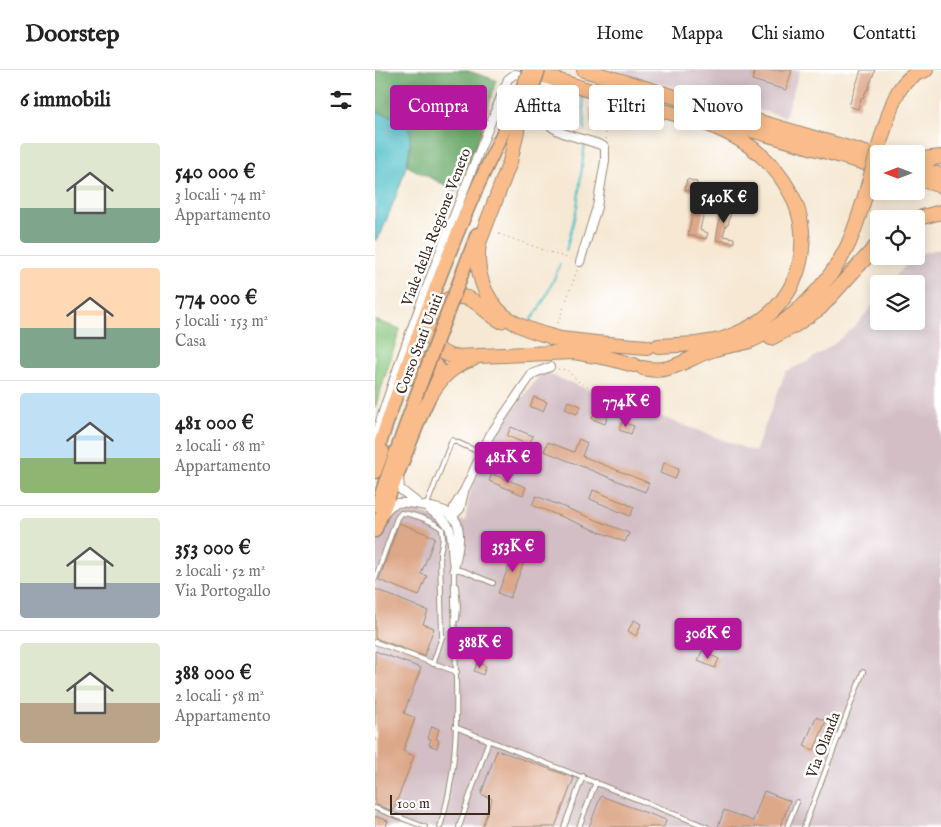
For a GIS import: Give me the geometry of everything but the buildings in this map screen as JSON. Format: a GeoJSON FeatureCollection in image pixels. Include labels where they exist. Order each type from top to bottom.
{"type":"FeatureCollection","features":[{"type":"Feature","properties":{"kind":"highway"},"geometry":{"type":"LineString","coordinates":[[544,70],[870,164]]}},
{"type":"Feature","properties":{"kind":"highway"},"geometry":{"type":"LineString","coordinates":[[584,70],[870,154]]}},
{"type":"Feature","properties":{"kind":"highway"},"geometry":{"type":"LineString","coordinates":[[716,345],[761,335],[778,325],[823,285],[847,248],[893,102],[900,87],[911,77],[926,70]]}},
{"type":"Feature","properties":{"kind":"highway"},"geometry":{"type":"LineString","coordinates":[[529,76],[561,82],[715,127],[753,149],[771,165],[785,182],[796,203],[801,222],[801,248],[796,276],[785,297],[767,316],[746,331],[716,345],[673,368],[651,370],[608,358],[574,352],[459,357],[444,354],[431,341],[428,330],[430,317],[436,307],[443,301],[461,297],[474,301],[495,318],[516,328],[533,334],[560,339],[653,346],[716,345],[763,341],[810,316],[831,298],[870,252]]}},
{"type":"Feature","properties":{"kind":"highway"},"geometry":{"type":"LineString","coordinates":[[517,131],[510,162],[479,243],[479,275],[487,296],[501,313],[519,326],[560,339]]}},
{"type":"Feature","properties":{"kind":"highway"},"geometry":{"type":"LineString","coordinates":[[821,140],[870,150]]}},
{"type":"Feature","properties":{"kind":"highway"},"geometry":{"type":"LineString","coordinates":[[925,158],[941,157]]}},
{"type":"Feature","properties":{"kind":"highway"},"geometry":{"type":"LineString","coordinates":[[925,171],[941,175]]}},
{"type":"Feature","properties":{"kind":"highway"},"geometry":{"type":"LineString","coordinates":[[925,181],[941,186]]}},
{"type":"Feature","properties":{"kind":"highway"},"geometry":{"type":"LineString","coordinates":[[925,216],[941,212]]}},
{"type":"Feature","properties":{"kind":"highway"},"geometry":{"type":"LineString","coordinates":[[431,394],[445,375],[461,363],[495,355]]}},
{"type":"Feature","properties":{"kind":"main road"},"geometry":{"type":"LineString","coordinates":[[529,76],[539,70]]}},
{"type":"Feature","properties":{"kind":"main road","name":"Corso Stati Uniti"},"geometry":{"type":"LineString","coordinates":[[378,513],[416,396],[517,131],[529,76]]}},
{"type":"Feature","properties":{"kind":"main road","name":"Corso Stati Uniti"},"geometry":{"type":"LineString","coordinates":[[375,459],[435,288],[469,205],[504,130]]}},
{"type":"Feature","properties":{"kind":"main road"},"geometry":{"type":"LineString","coordinates":[[396,414],[409,371],[430,317],[508,130]]}},
{"type":"Feature","properties":{"kind":"main road"},"geometry":{"type":"LineString","coordinates":[[375,472],[413,368],[417,362],[424,359],[435,362],[439,368],[439,376],[399,471],[378,513],[375,531]]}},
{"type":"Feature","properties":{"kind":"street","name":"Viale della Regione Veneto"},"geometry":{"type":"LineString","coordinates":[[375,437],[460,201],[508,79],[515,74],[544,82],[550,87],[551,92],[546,112],[548,124],[557,130],[605,146]]}},
{"type":"Feature","properties":{"kind":"street"},"geometry":{"type":"LineString","coordinates":[[580,262],[597,207],[605,161],[605,146]]}},
{"type":"Feature","properties":{"kind":"street"},"geometry":{"type":"LineString","coordinates":[[454,569],[450,519],[454,507],[465,489],[490,435],[524,384],[532,374],[550,367]]}},
{"type":"Feature","properties":{"kind":"street"},"geometry":{"type":"LineString","coordinates":[[399,471],[400,490],[423,506],[450,519]]}},
{"type":"Feature","properties":{"kind":"street"},"geometry":{"type":"LineString","coordinates":[[378,513],[389,506],[402,502],[423,506]]}},
{"type":"Feature","properties":{"kind":"lane"},"geometry":{"type":"LineString","coordinates":[[423,506],[452,440],[481,453]]}},
{"type":"Feature","properties":{"kind":"lane"},"geometry":{"type":"LineString","coordinates":[[375,579],[397,518],[401,513],[411,515],[442,529],[443,539],[439,553],[443,637],[433,664]]}},
{"type":"Feature","properties":{"kind":"lane"},"geometry":{"type":"LineString","coordinates":[[440,827],[451,787],[455,727],[457,672],[456,629],[453,606],[454,569],[493,583]]}},
{"type":"Feature","properties":{"kind":"lane"},"geometry":{"type":"LineString","coordinates":[[375,642],[457,672]]}},
{"type":"Feature","properties":{"kind":"lane","name":"Via Olanda"},"geometry":{"type":"LineString","coordinates":[[804,827],[863,672]]}},
{"type":"Feature","properties":{"kind":"lane"},"geometry":{"type":"LineString","coordinates":[[455,727],[583,776],[707,827]]}},
{"type":"Feature","properties":{"kind":"lane"},"geometry":{"type":"LineString","coordinates":[[459,827],[489,740]]}},
{"type":"Feature","properties":{"kind":"lane"},"geometry":{"type":"LineString","coordinates":[[564,827],[583,776]]}},
{"type":"Feature","properties":{"kind":"lane"},"geometry":{"type":"LineString","coordinates":[[579,827],[596,782]]}},
{"type":"Feature","properties":{"kind":"lane"},"geometry":{"type":"LineString","coordinates":[[787,827],[797,802]]}},
{"type":"Feature","properties":{"kind":"lane"},"geometry":{"type":"LineString","coordinates":[[375,808],[425,827]]}},
{"type":"Feature","properties":{"kind":"path"},"geometry":{"type":"LineString","coordinates":[[605,146],[606,130]]}},
{"type":"Feature","properties":{"kind":"path"},"geometry":{"type":"LineString","coordinates":[[499,234],[580,262],[558,323]]}},
{"type":"Feature","properties":{"kind":"path"},"geometry":{"type":"LineString","coordinates":[[550,367],[567,370],[580,383],[641,407]]}},
{"type":"Feature","properties":{"kind":"shaded area"},"geometry":{"type":"Polygon","coordinates":[[[612,70],[800,70],[785,117],[761,110],[761,85],[674,85],[674,87],[612,70]]]}},
{"type":"Feature","properties":{"kind":"shaded area"},"geometry":{"type":"Polygon","coordinates":[[[941,248],[941,827],[375,827],[375,547],[389,510],[402,505],[440,520],[465,521],[471,489],[482,461],[506,419],[542,372],[755,452],[786,371],[805,363],[834,344],[858,323],[870,309],[870,330],[925,330],[925,275],[898,275],[906,265],[925,265],[925,252],[941,248]]]}},
{"type":"Feature","properties":{"kind":"green space"},"geometry":{"type":"Polygon","coordinates":[[[375,70],[465,70],[496,80],[487,112],[487,85],[390,85],[390,116],[375,111],[375,70]]]}},
{"type":"Feature","properties":{"kind":"green space"},"geometry":{"type":"Polygon","coordinates":[[[403,130],[482,130],[457,191],[407,166],[411,144],[403,130]]]}},
{"type":"Feature","properties":{"kind":"green space"},"geometry":{"type":"Polygon","coordinates":[[[375,320],[400,329],[375,408],[375,320]]]}},
{"type":"Feature","properties":{"kind":"water"},"geometry":{"type":"Polygon","coordinates":[[[375,111],[390,116],[390,130],[410,130],[410,143],[401,183],[381,234],[375,241],[375,111]]]}},
{"type":"Feature","properties":{"kind":"waterway"},"geometry":{"type":"LineString","coordinates":[[583,95],[585,130]]}},
{"type":"Feature","properties":{"kind":"waterway"},"geometry":{"type":"LineString","coordinates":[[566,251],[577,207],[585,143]]}},
{"type":"Feature","properties":{"kind":"waterway"},"geometry":{"type":"LineString","coordinates":[[530,321],[544,301],[560,264]]}}]}
